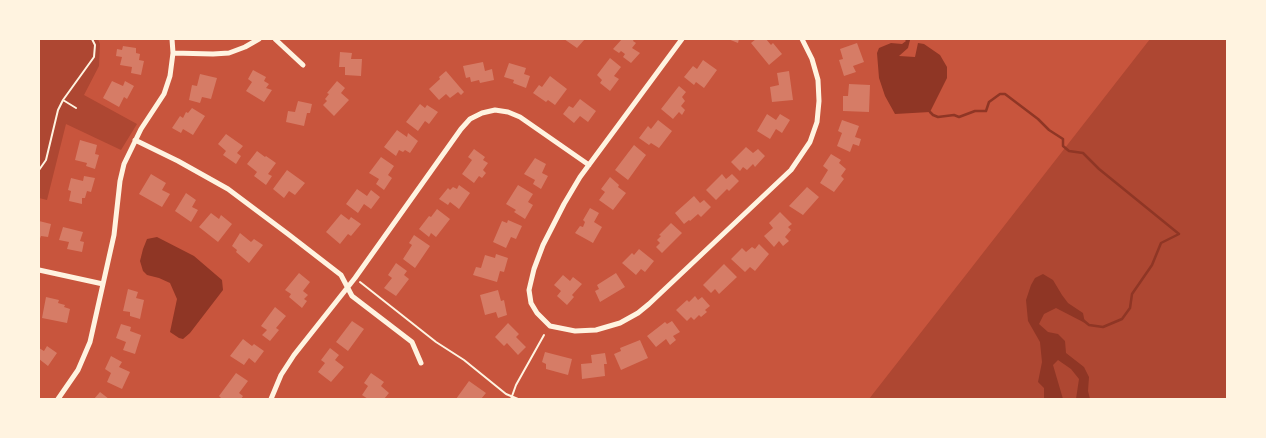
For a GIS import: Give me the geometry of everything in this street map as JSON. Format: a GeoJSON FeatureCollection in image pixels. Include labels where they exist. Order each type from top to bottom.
{"type":"FeatureCollection","features":[{"type":"Feature","properties":{"kind":"street"},"geometry":{"type":"LineString","coordinates":[[58,399],[78,370],[90,342],[114,235],[120,181],[124,164],[135,140],[164,94],[170,76],[174,53],[172,39]]}},
{"type":"Feature","properties":{"kind":"street"},"geometry":{"type":"LineString","coordinates":[[174,53],[213,54],[229,52],[245,47],[259,39]]}},
{"type":"Feature","properties":{"kind":"street"},"geometry":{"type":"LineString","coordinates":[[275,39],[303,65]]}},
{"type":"Feature","properties":{"kind":"street"},"geometry":{"type":"LineString","coordinates":[[682,39],[589,165],[552,226],[530,282],[531,303],[537,314],[550,326],[575,331],[596,330],[620,322],[638,313],[791,170],[810,142],[817,122],[819,101],[818,80],[812,59],[802,39]]}},
{"type":"Feature","properties":{"kind":"street"},"geometry":{"type":"LineString","coordinates":[[271,399],[281,375],[290,360],[348,288],[470,119],[482,113],[495,110],[508,112],[520,117],[589,165]]}},
{"type":"Feature","properties":{"kind":"street"},"geometry":{"type":"LineString","coordinates":[[135,140],[205,175],[250,204],[341,275],[352,296],[412,342],[421,363]]}},
{"type":"Feature","properties":{"kind":"street"},"geometry":{"type":"LineString","coordinates":[[39,270],[102,284]]}},
{"type":"Feature","properties":{"kind":"path"},"geometry":{"type":"LineString","coordinates":[[39,170],[46,160],[58,110],[94,57],[95,45],[92,39]]}},
{"type":"Feature","properties":{"kind":"path"},"geometry":{"type":"LineString","coordinates":[[63,100],[76,108]]}},
{"type":"Feature","properties":{"kind":"path"},"geometry":{"type":"LineString","coordinates":[[355,278],[436,342],[464,360],[512,398],[518,399]]}},
{"type":"Feature","properties":{"kind":"path"},"geometry":{"type":"LineString","coordinates":[[512,398],[516,385],[544,334]]}},
{"type":"Feature","properties":{"kind":"shaded area"},"geometry":{"type":"Polygon","coordinates":[[[39,39],[98,39],[100,44],[99,66],[84,95],[137,124],[121,150],[66,124],[47,200],[39,198],[39,39]]]}},
{"type":"Feature","properties":{"kind":"shaded area"},"geometry":{"type":"Polygon","coordinates":[[[904,39],[910,40],[908,48],[899,56],[915,57],[918,43],[924,44],[940,55],[947,67],[947,78],[930,112],[895,114],[885,96],[879,78],[877,53],[879,48],[891,43],[902,44],[906,41],[904,39]]]}},
{"type":"Feature","properties":{"kind":"shaded area"},"geometry":{"type":"Polygon","coordinates":[[[1150,39],[1227,39],[1227,399],[869,399],[1150,39]]]}},
{"type":"Feature","properties":{"kind":"shaded area"},"geometry":{"type":"Polygon","coordinates":[[[157,237],[194,256],[222,280],[223,290],[190,333],[183,339],[170,332],[177,299],[170,283],[147,275],[143,271],[140,261],[147,239],[157,237]]]}},
{"type":"Feature","properties":{"kind":"shaded area"},"geometry":{"type":"Polygon","coordinates":[[[1043,274],[1053,280],[1068,303],[1083,313],[1085,323],[1056,308],[1044,314],[1039,324],[1048,332],[1058,334],[1065,341],[1066,353],[1084,367],[1089,377],[1088,391],[1090,399],[1076,399],[1079,379],[1071,369],[1058,360],[1053,365],[1063,399],[1044,399],[1044,388],[1038,382],[1042,362],[1040,342],[1028,321],[1026,300],[1035,278],[1043,274]]]}},
{"type":"Feature","properties":{"kind":"building"},"geometry":{"type":"Polygon","coordinates":[[[564,39],[585,39],[577,48],[564,39]]]}},
{"type":"Feature","properties":{"kind":"building"},"geometry":{"type":"Polygon","coordinates":[[[622,39],[634,39],[633,41],[636,43],[632,48],[640,53],[631,63],[623,57],[625,54],[613,49],[622,39]]]}},
{"type":"Feature","properties":{"kind":"building"},"geometry":{"type":"Polygon","coordinates":[[[728,39],[739,39],[738,43],[728,39]]]}},
{"type":"Feature","properties":{"kind":"building"},"geometry":{"type":"Polygon","coordinates":[[[756,39],[766,39],[771,45],[773,43],[782,54],[769,65],[751,43],[756,39]]]}},
{"type":"Feature","properties":{"kind":"building"},"geometry":{"type":"Polygon","coordinates":[[[857,43],[864,62],[853,66],[856,72],[844,76],[839,60],[843,59],[840,49],[857,43]]]}},
{"type":"Feature","properties":{"kind":"building"},"geometry":{"type":"Polygon","coordinates":[[[123,46],[136,48],[136,53],[140,54],[139,60],[144,61],[141,75],[131,73],[132,67],[120,65],[122,57],[116,56],[117,49],[122,50],[123,46]]]}},
{"type":"Feature","properties":{"kind":"building"},"geometry":{"type":"Polygon","coordinates":[[[340,52],[352,53],[351,59],[362,59],[361,76],[345,75],[345,67],[339,67],[340,52]]]}},
{"type":"Feature","properties":{"kind":"building"},"geometry":{"type":"Polygon","coordinates":[[[610,58],[621,67],[614,76],[619,79],[610,91],[600,83],[602,80],[597,75],[610,58]]]}},
{"type":"Feature","properties":{"kind":"building"},"geometry":{"type":"Polygon","coordinates":[[[703,60],[717,70],[704,88],[696,82],[694,85],[684,77],[693,66],[697,69],[703,60]]]}},
{"type":"Feature","properties":{"kind":"building"},"geometry":{"type":"Polygon","coordinates":[[[483,62],[485,71],[492,69],[494,80],[480,83],[479,80],[471,82],[470,77],[466,78],[463,66],[483,62]]]}},
{"type":"Feature","properties":{"kind":"building"},"geometry":{"type":"Polygon","coordinates":[[[509,63],[526,68],[524,74],[530,76],[526,88],[513,83],[514,80],[504,77],[509,63]]]}},
{"type":"Feature","properties":{"kind":"building"},"geometry":{"type":"Polygon","coordinates":[[[253,70],[266,77],[264,81],[269,84],[266,88],[272,90],[264,102],[246,91],[252,82],[248,79],[253,70]]]}},
{"type":"Feature","properties":{"kind":"building"},"geometry":{"type":"Polygon","coordinates":[[[446,71],[464,92],[461,95],[458,92],[450,98],[446,94],[439,100],[429,89],[446,71]]]}},
{"type":"Feature","properties":{"kind":"building"},"geometry":{"type":"Polygon","coordinates":[[[789,71],[793,100],[772,102],[770,87],[779,85],[777,73],[789,71]]]}},
{"type":"Feature","properties":{"kind":"building"},"geometry":{"type":"Polygon","coordinates":[[[200,74],[217,78],[211,99],[202,97],[200,103],[189,100],[192,85],[197,86],[200,74]]]}},
{"type":"Feature","properties":{"kind":"building"},"geometry":{"type":"Polygon","coordinates":[[[550,76],[567,89],[555,105],[548,100],[546,102],[533,93],[539,85],[542,87],[550,76]]]}},
{"type":"Feature","properties":{"kind":"building"},"geometry":{"type":"Polygon","coordinates":[[[112,81],[123,86],[125,81],[134,86],[127,99],[124,97],[119,107],[103,98],[112,81]]]}},
{"type":"Feature","properties":{"kind":"building"},"geometry":{"type":"Polygon","coordinates":[[[337,81],[345,88],[341,93],[349,100],[334,116],[323,105],[327,101],[325,99],[329,94],[327,93],[337,81]]]}},
{"type":"Feature","properties":{"kind":"building"},"geometry":{"type":"Polygon","coordinates":[[[849,84],[870,85],[869,112],[843,111],[843,96],[848,96],[849,84]]]}},
{"type":"Feature","properties":{"kind":"building"},"geometry":{"type":"Polygon","coordinates":[[[679,86],[686,92],[682,97],[685,101],[681,106],[685,110],[682,115],[679,112],[673,119],[661,109],[679,86]]]}},
{"type":"Feature","properties":{"kind":"building"},"geometry":{"type":"Polygon","coordinates":[[[580,99],[596,111],[588,122],[580,116],[574,123],[563,114],[569,106],[573,108],[580,99]]]}},
{"type":"Feature","properties":{"kind":"building"},"geometry":{"type":"Polygon","coordinates":[[[298,101],[312,104],[310,113],[307,113],[304,126],[286,122],[288,111],[295,112],[298,101]]]}},
{"type":"Feature","properties":{"kind":"building"},"geometry":{"type":"Polygon","coordinates":[[[420,104],[425,108],[427,105],[438,112],[429,124],[425,121],[418,131],[406,122],[420,104]]]}},
{"type":"Feature","properties":{"kind":"building"},"geometry":{"type":"Polygon","coordinates":[[[192,108],[205,116],[193,135],[183,129],[181,133],[172,128],[180,116],[183,118],[186,112],[188,113],[192,108]]]}},
{"type":"Feature","properties":{"kind":"building"},"geometry":{"type":"Polygon","coordinates":[[[767,114],[776,120],[780,114],[790,120],[782,133],[776,129],[770,139],[757,131],[767,114]]]}},
{"type":"Feature","properties":{"kind":"building"},"geometry":{"type":"Polygon","coordinates":[[[658,120],[672,131],[659,148],[651,143],[649,145],[639,138],[648,126],[651,129],[658,120]]]}},
{"type":"Feature","properties":{"kind":"building"},"geometry":{"type":"Polygon","coordinates":[[[842,120],[859,126],[855,137],[861,139],[859,146],[853,144],[850,152],[837,146],[842,133],[838,131],[842,120]]]}},
{"type":"Feature","properties":{"kind":"building"},"geometry":{"type":"Polygon","coordinates":[[[397,130],[407,137],[408,133],[418,141],[410,153],[405,150],[403,152],[399,150],[396,156],[384,147],[397,130]]]}},
{"type":"Feature","properties":{"kind":"building"},"geometry":{"type":"Polygon","coordinates":[[[226,134],[243,146],[237,153],[241,156],[236,164],[223,155],[226,151],[218,144],[226,134]]]}},
{"type":"Feature","properties":{"kind":"building"},"geometry":{"type":"Polygon","coordinates":[[[80,140],[97,145],[95,154],[99,155],[95,169],[86,166],[87,163],[75,160],[80,140]]]}},
{"type":"Feature","properties":{"kind":"building"},"geometry":{"type":"Polygon","coordinates":[[[634,145],[646,155],[628,180],[615,170],[634,145]]]}},
{"type":"Feature","properties":{"kind":"building"},"geometry":{"type":"Polygon","coordinates":[[[746,147],[753,153],[758,149],[765,156],[755,167],[753,164],[747,170],[743,167],[740,171],[731,162],[746,147]]]}},
{"type":"Feature","properties":{"kind":"building"},"geometry":{"type":"Polygon","coordinates":[[[474,149],[485,157],[483,160],[488,163],[483,170],[486,173],[482,178],[479,176],[474,183],[462,174],[472,160],[468,157],[474,149]]]}},
{"type":"Feature","properties":{"kind":"building"},"geometry":{"type":"Polygon","coordinates":[[[257,151],[276,163],[268,174],[272,176],[266,185],[254,176],[257,172],[247,164],[257,151]]]}},
{"type":"Feature","properties":{"kind":"building"},"geometry":{"type":"Polygon","coordinates":[[[831,154],[841,160],[839,163],[846,169],[841,176],[844,179],[834,192],[820,183],[828,170],[823,166],[831,154]]]}},
{"type":"Feature","properties":{"kind":"building"},"geometry":{"type":"Polygon","coordinates":[[[381,157],[394,166],[388,175],[392,178],[384,190],[376,184],[379,179],[369,173],[381,157]]]}},
{"type":"Feature","properties":{"kind":"building"},"geometry":{"type":"Polygon","coordinates":[[[535,158],[546,164],[542,173],[548,176],[541,189],[533,184],[535,180],[524,174],[535,158]]]}},
{"type":"Feature","properties":{"kind":"building"},"geometry":{"type":"Polygon","coordinates":[[[287,170],[305,183],[295,195],[289,191],[284,198],[273,189],[287,170]]]}},
{"type":"Feature","properties":{"kind":"building"},"geometry":{"type":"Polygon","coordinates":[[[151,174],[166,183],[162,190],[170,194],[162,207],[139,194],[151,174]]]}},
{"type":"Feature","properties":{"kind":"building"},"geometry":{"type":"Polygon","coordinates":[[[722,174],[726,179],[732,174],[739,181],[716,200],[706,190],[722,174]]]}},
{"type":"Feature","properties":{"kind":"building"},"geometry":{"type":"Polygon","coordinates":[[[84,176],[95,178],[91,192],[87,191],[85,198],[82,198],[82,204],[69,201],[71,191],[68,190],[71,178],[83,181],[84,176]]]}},
{"type":"Feature","properties":{"kind":"building"},"geometry":{"type":"Polygon","coordinates":[[[610,177],[626,193],[613,210],[599,200],[605,192],[601,189],[610,177]]]}},
{"type":"Feature","properties":{"kind":"building"},"geometry":{"type":"Polygon","coordinates":[[[459,185],[470,193],[459,209],[450,202],[448,205],[439,199],[448,188],[450,190],[453,187],[457,189],[459,185]]]}},
{"type":"Feature","properties":{"kind":"building"},"geometry":{"type":"Polygon","coordinates":[[[518,185],[533,194],[528,202],[533,205],[525,219],[506,204],[518,185]]]}},
{"type":"Feature","properties":{"kind":"building"},"geometry":{"type":"Polygon","coordinates":[[[807,187],[819,197],[803,215],[789,206],[807,187]]]}},
{"type":"Feature","properties":{"kind":"building"},"geometry":{"type":"Polygon","coordinates":[[[357,189],[367,196],[371,190],[380,197],[371,209],[364,204],[358,213],[346,204],[357,189]]]}},
{"type":"Feature","properties":{"kind":"building"},"geometry":{"type":"Polygon","coordinates":[[[186,193],[196,200],[192,207],[198,210],[191,222],[175,211],[186,193]]]}},
{"type":"Feature","properties":{"kind":"building"},"geometry":{"type":"Polygon","coordinates":[[[694,196],[700,203],[704,200],[711,207],[701,217],[698,214],[684,224],[675,213],[694,196]]]}},
{"type":"Feature","properties":{"kind":"building"},"geometry":{"type":"Polygon","coordinates":[[[590,208],[599,213],[594,222],[602,227],[593,243],[575,233],[580,226],[583,227],[585,222],[583,220],[590,208]]]}},
{"type":"Feature","properties":{"kind":"building"},"geometry":{"type":"Polygon","coordinates":[[[437,209],[450,219],[436,237],[431,233],[429,237],[419,229],[437,209]]]}},
{"type":"Feature","properties":{"kind":"building"},"geometry":{"type":"Polygon","coordinates":[[[780,212],[792,224],[788,227],[791,230],[785,237],[789,241],[783,246],[779,241],[774,247],[764,236],[773,228],[769,223],[780,212]]]}},
{"type":"Feature","properties":{"kind":"building"},"geometry":{"type":"Polygon","coordinates":[[[211,213],[219,219],[221,215],[232,224],[218,242],[199,227],[211,213]]]}},
{"type":"Feature","properties":{"kind":"building"},"geometry":{"type":"Polygon","coordinates":[[[341,214],[349,220],[351,217],[361,224],[351,236],[348,234],[340,244],[326,232],[341,214]]]}},
{"type":"Feature","properties":{"kind":"building"},"geometry":{"type":"Polygon","coordinates":[[[508,220],[522,226],[516,239],[511,237],[506,248],[493,242],[502,221],[507,223],[508,220]]]}},
{"type":"Feature","properties":{"kind":"building"},"geometry":{"type":"Polygon","coordinates":[[[39,221],[51,224],[48,237],[41,236],[39,241],[39,221]]]}},
{"type":"Feature","properties":{"kind":"building"},"geometry":{"type":"Polygon","coordinates":[[[671,223],[682,233],[662,253],[656,247],[660,243],[657,240],[661,236],[659,235],[671,223]]]}},
{"type":"Feature","properties":{"kind":"building"},"geometry":{"type":"Polygon","coordinates":[[[63,227],[83,232],[80,241],[84,242],[82,252],[67,249],[69,242],[59,240],[63,227]]]}},
{"type":"Feature","properties":{"kind":"building"},"geometry":{"type":"Polygon","coordinates":[[[240,233],[251,242],[254,239],[263,245],[249,263],[232,246],[240,233]]]}},
{"type":"Feature","properties":{"kind":"building"},"geometry":{"type":"Polygon","coordinates":[[[414,235],[430,246],[415,268],[403,259],[412,245],[409,243],[414,235]]]}},
{"type":"Feature","properties":{"kind":"building"},"geometry":{"type":"Polygon","coordinates":[[[759,244],[769,254],[755,271],[750,267],[745,272],[731,259],[742,248],[746,252],[752,247],[755,249],[759,244]]]}},
{"type":"Feature","properties":{"kind":"building"},"geometry":{"type":"Polygon","coordinates":[[[639,249],[654,261],[645,272],[641,269],[636,275],[622,263],[639,249]]]}},
{"type":"Feature","properties":{"kind":"building"},"geometry":{"type":"Polygon","coordinates":[[[496,254],[508,258],[504,272],[500,271],[497,282],[473,275],[476,267],[481,268],[485,255],[495,258],[496,254]]]}},
{"type":"Feature","properties":{"kind":"building"},"geometry":{"type":"Polygon","coordinates":[[[396,263],[407,271],[404,275],[409,279],[396,296],[384,288],[392,278],[388,275],[396,263]]]}},
{"type":"Feature","properties":{"kind":"building"},"geometry":{"type":"Polygon","coordinates":[[[724,264],[737,277],[719,294],[715,289],[711,293],[703,285],[724,264]]]}},
{"type":"Feature","properties":{"kind":"building"},"geometry":{"type":"Polygon","coordinates":[[[299,273],[310,282],[303,291],[308,295],[304,299],[307,301],[302,308],[289,297],[291,294],[285,290],[299,273]]]}},
{"type":"Feature","properties":{"kind":"building"},"geometry":{"type":"Polygon","coordinates":[[[616,273],[625,287],[600,302],[595,291],[599,289],[597,285],[616,273]]]}},
{"type":"Feature","properties":{"kind":"building"},"geometry":{"type":"Polygon","coordinates":[[[563,275],[570,281],[573,277],[582,284],[572,295],[574,297],[567,305],[557,296],[561,291],[554,285],[563,275]]]}},
{"type":"Feature","properties":{"kind":"building"},"geometry":{"type":"Polygon","coordinates":[[[128,289],[138,292],[136,298],[144,300],[140,319],[130,316],[130,312],[123,311],[128,289]]]}},
{"type":"Feature","properties":{"kind":"building"},"geometry":{"type":"Polygon","coordinates":[[[498,290],[501,301],[504,300],[507,315],[498,318],[496,312],[485,315],[480,295],[498,290]]]}},
{"type":"Feature","properties":{"kind":"building"},"geometry":{"type":"Polygon","coordinates":[[[695,296],[698,300],[702,297],[710,306],[701,317],[699,315],[694,320],[691,317],[687,321],[676,310],[687,300],[689,302],[695,296]]]}},
{"type":"Feature","properties":{"kind":"building"},"geometry":{"type":"Polygon","coordinates":[[[46,297],[59,300],[58,303],[70,309],[67,323],[42,318],[46,297]]]}},
{"type":"Feature","properties":{"kind":"building"},"geometry":{"type":"Polygon","coordinates":[[[275,307],[286,316],[276,328],[279,330],[270,341],[262,335],[267,330],[261,326],[275,307]]]}},
{"type":"Feature","properties":{"kind":"building"},"geometry":{"type":"Polygon","coordinates":[[[352,321],[364,329],[348,351],[336,342],[352,321]]]}},
{"type":"Feature","properties":{"kind":"building"},"geometry":{"type":"Polygon","coordinates":[[[672,321],[680,332],[673,336],[676,340],[670,345],[666,339],[656,347],[647,336],[665,322],[667,324],[672,321]]]}},
{"type":"Feature","properties":{"kind":"building"},"geometry":{"type":"Polygon","coordinates":[[[508,323],[519,334],[516,337],[526,347],[518,355],[507,343],[504,346],[495,337],[508,323]]]}},
{"type":"Feature","properties":{"kind":"building"},"geometry":{"type":"Polygon","coordinates":[[[121,324],[131,327],[130,331],[141,335],[135,354],[123,350],[126,342],[116,338],[121,324]]]}},
{"type":"Feature","properties":{"kind":"building"},"geometry":{"type":"Polygon","coordinates":[[[243,339],[252,346],[254,344],[264,351],[255,363],[249,358],[244,365],[230,356],[243,339]]]}},
{"type":"Feature","properties":{"kind":"building"},"geometry":{"type":"Polygon","coordinates":[[[640,340],[648,358],[621,370],[614,354],[621,351],[620,348],[640,340]]]}},
{"type":"Feature","properties":{"kind":"building"},"geometry":{"type":"Polygon","coordinates":[[[47,346],[57,353],[48,366],[39,359],[39,348],[44,351],[47,346]]]}},
{"type":"Feature","properties":{"kind":"building"},"geometry":{"type":"Polygon","coordinates":[[[330,348],[339,355],[335,360],[344,367],[331,382],[318,372],[325,363],[321,360],[330,348]]]}},
{"type":"Feature","properties":{"kind":"building"},"geometry":{"type":"Polygon","coordinates":[[[545,352],[572,359],[568,375],[546,369],[546,364],[542,362],[545,352]]]}},
{"type":"Feature","properties":{"kind":"building"},"geometry":{"type":"Polygon","coordinates":[[[605,353],[607,364],[604,364],[605,376],[582,379],[581,364],[592,363],[591,355],[605,353]]]}},
{"type":"Feature","properties":{"kind":"building"},"geometry":{"type":"Polygon","coordinates":[[[111,356],[122,362],[119,367],[130,372],[122,389],[107,382],[111,373],[105,369],[111,356]]]}},
{"type":"Feature","properties":{"kind":"building"},"geometry":{"type":"Polygon","coordinates":[[[236,373],[248,381],[239,393],[243,396],[241,399],[222,399],[219,396],[236,373]]]}},
{"type":"Feature","properties":{"kind":"building"},"geometry":{"type":"Polygon","coordinates":[[[371,373],[384,382],[381,386],[389,393],[384,399],[368,399],[362,395],[368,386],[364,383],[371,373]]]}},
{"type":"Feature","properties":{"kind":"building"},"geometry":{"type":"Polygon","coordinates":[[[469,381],[486,393],[481,399],[456,399],[469,381]]]}},
{"type":"Feature","properties":{"kind":"building"},"geometry":{"type":"Polygon","coordinates":[[[100,392],[109,399],[94,399],[100,392]]]}},
{"type":"Feature","properties":{"kind":"waterway"},"geometry":{"type":"LineString","coordinates":[[930,112],[938,117],[954,115],[959,117],[975,111],[986,111],[989,102],[1000,94],[1005,94],[1063,139],[1063,146],[1069,151],[1083,153],[1099,169],[1179,234],[1161,243],[1152,265],[1132,294],[1130,308],[1122,319],[1103,327],[1089,325],[1083,320]]}}]}
